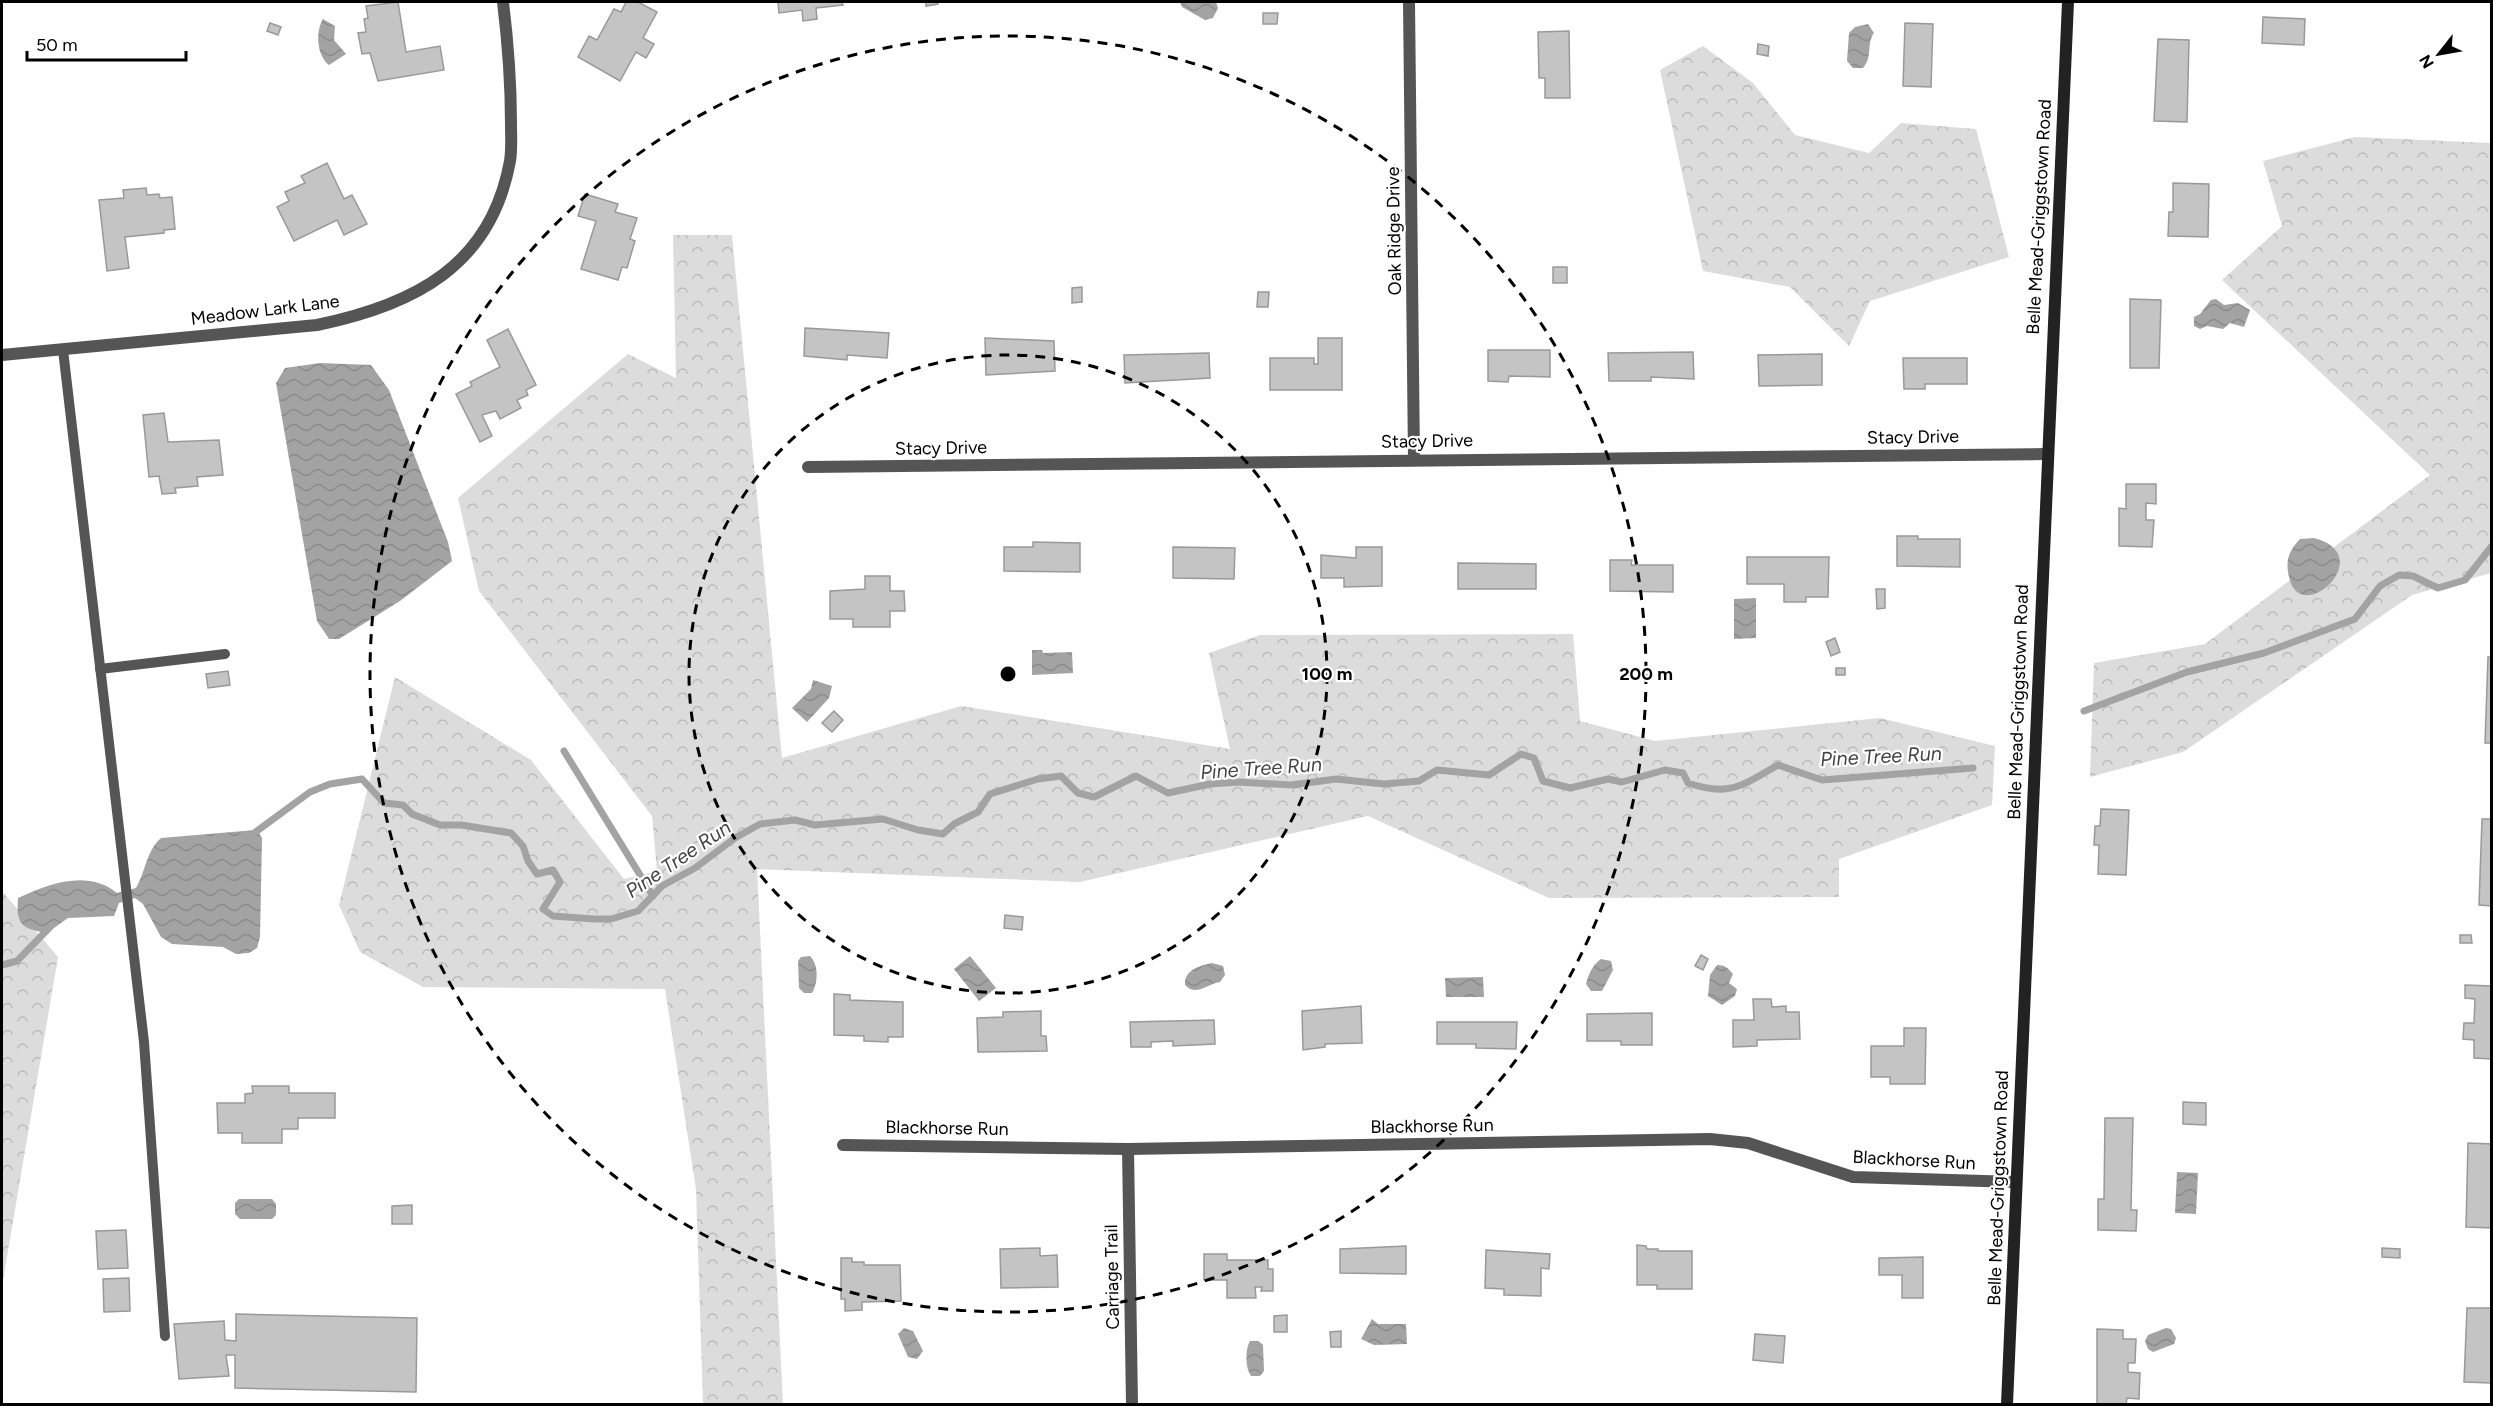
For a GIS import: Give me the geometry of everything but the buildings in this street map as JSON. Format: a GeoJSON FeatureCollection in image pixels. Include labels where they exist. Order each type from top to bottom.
{"type":"FeatureCollection","features":[{"type":"Feature","properties":{"kind":"street","name":"Meadow Lark Lane"},"geometry":{"type":"LineString","coordinates":[[2,355],[317,325],[356,317],[385,306],[434,281],[457,265],[487,229],[500,202],[510,159],[511,78],[503,2]]}},
{"type":"Feature","properties":{"kind":"street","name":"Oak Ridge Drive"},"geometry":{"type":"LineString","coordinates":[[1409,2],[1414,459]]}},
{"type":"Feature","properties":{"kind":"street","name":"Belle Mead-Griggstown Road"},"geometry":{"type":"LineString","coordinates":[[2007,1404],[2067,2]]}},
{"type":"Feature","properties":{"kind":"street","name":"Stacy Drive"},"geometry":{"type":"LineString","coordinates":[[808,467],[2047,454]]}},
{"type":"Feature","properties":{"kind":"street","name":"Blackhorse Run"},"geometry":{"type":"LineString","coordinates":[[843,1145],[1128,1149],[1710,1139],[1748,1143],[1853,1177],[2016,1182]]}},
{"type":"Feature","properties":{"kind":"street","name":"Carriage Trail"},"geometry":{"type":"LineString","coordinates":[[1128,1149],[1132,1404]]}},
{"type":"Feature","properties":{"kind":"lane"},"geometry":{"type":"LineString","coordinates":[[63,350],[130,909],[152,1121],[165,1336]]}},
{"type":"Feature","properties":{"kind":"lane"},"geometry":{"type":"LineString","coordinates":[[100,669],[225,654]]}},
{"type":"Feature","properties":{"kind":"green space"},"geometry":{"type":"Polygon","coordinates":[[[1703,46],[1753,83],[1795,135],[1869,153],[1901,123],[1976,129],[2009,257],[1870,301],[1849,346],[1790,287],[1703,271],[1660,70],[1703,46]]]}},
{"type":"Feature","properties":{"kind":"green space"},"geometry":{"type":"Polygon","coordinates":[[[2355,137],[2491,143],[2491,573],[2412,595],[2183,752],[2090,777],[2094,663],[2205,644],[2430,475],[2222,280],[2282,226],[2263,161],[2355,137]]]}},
{"type":"Feature","properties":{"kind":"green space"},"geometry":{"type":"Polygon","coordinates":[[[673,235],[732,235],[782,758],[961,706],[1230,749],[1209,653],[1260,635],[1573,634],[1580,721],[1655,741],[1880,718],[1995,746],[1992,805],[1839,859],[1839,897],[1549,898],[1368,816],[1080,882],[757,869],[783,1404],[703,1404],[696,1189],[665,989],[423,987],[360,952],[339,905],[395,677],[531,760],[624,879],[657,871],[652,816],[479,591],[458,498],[628,354],[676,378],[673,235]]]}},
{"type":"Feature","properties":{"kind":"green space"},"geometry":{"type":"Polygon","coordinates":[[[2,891],[58,957],[2,1286],[2,891]]]}},
{"type":"Feature","properties":{"kind":"water"},"geometry":{"type":"Polygon","coordinates":[[[1180,2],[1216,2],[1218,8],[1213,18],[1205,20],[1182,7],[1180,2]]]}},
{"type":"Feature","properties":{"kind":"water"},"geometry":{"type":"Polygon","coordinates":[[[323,19],[335,26],[334,40],[346,54],[329,65],[322,56],[318,44],[320,24],[323,19]]]}},
{"type":"Feature","properties":{"kind":"water"},"geometry":{"type":"Polygon","coordinates":[[[1868,24],[1874,33],[1870,42],[1868,59],[1863,68],[1853,68],[1847,61],[1849,33],[1855,27],[1868,24]]]}},
{"type":"Feature","properties":{"kind":"water"},"geometry":{"type":"Polygon","coordinates":[[[2216,299],[2224,305],[2238,303],[2250,310],[2244,327],[2230,323],[2223,329],[2207,326],[2200,329],[2194,326],[2194,317],[2200,314],[2211,300],[2216,299]]]}},
{"type":"Feature","properties":{"kind":"water"},"geometry":{"type":"Polygon","coordinates":[[[320,363],[371,365],[389,390],[448,542],[452,561],[400,601],[339,639],[329,639],[317,621],[276,383],[285,368],[320,363]]]}},
{"type":"Feature","properties":{"kind":"water"},"geometry":{"type":"Polygon","coordinates":[[[2314,538],[2332,547],[2339,559],[2338,572],[2319,592],[2307,595],[2296,591],[2289,577],[2288,561],[2293,548],[2300,539],[2314,538]]]}},
{"type":"Feature","properties":{"kind":"water"},"geometry":{"type":"Polygon","coordinates":[[[1756,598],[1756,638],[1734,639],[1734,599],[1756,598]]]}},
{"type":"Feature","properties":{"kind":"water"},"geometry":{"type":"Polygon","coordinates":[[[1032,650],[1042,650],[1043,653],[1072,652],[1073,673],[1032,675],[1032,650]]]}},
{"type":"Feature","properties":{"kind":"water"},"geometry":{"type":"Polygon","coordinates":[[[813,680],[832,686],[829,698],[807,722],[792,708],[811,689],[813,680]]]}},
{"type":"Feature","properties":{"kind":"water"},"geometry":{"type":"Polygon","coordinates":[[[257,830],[262,838],[260,937],[257,948],[249,953],[236,954],[223,947],[172,944],[161,937],[143,904],[135,898],[119,903],[114,916],[68,918],[47,933],[26,927],[19,920],[18,898],[55,884],[81,880],[105,886],[117,893],[136,888],[152,849],[161,838],[257,830]]]}},
{"type":"Feature","properties":{"kind":"water"},"geometry":{"type":"Polygon","coordinates":[[[810,956],[815,964],[816,979],[812,993],[804,993],[799,988],[798,961],[801,957],[810,956]]]}},
{"type":"Feature","properties":{"kind":"water"},"geometry":{"type":"Polygon","coordinates":[[[970,956],[996,988],[979,1001],[954,969],[970,956]]]}},
{"type":"Feature","properties":{"kind":"water"},"geometry":{"type":"Polygon","coordinates":[[[1601,959],[1611,961],[1613,970],[1602,991],[1591,991],[1586,984],[1593,967],[1601,959]]]}},
{"type":"Feature","properties":{"kind":"water"},"geometry":{"type":"Polygon","coordinates":[[[1212,963],[1223,966],[1225,975],[1220,982],[1197,990],[1185,985],[1190,972],[1197,967],[1212,963]]]}},
{"type":"Feature","properties":{"kind":"water"},"geometry":{"type":"Polygon","coordinates":[[[1717,965],[1726,967],[1733,974],[1729,983],[1737,989],[1735,996],[1722,1005],[1708,996],[1710,975],[1717,965]]]}},
{"type":"Feature","properties":{"kind":"water"},"geometry":{"type":"Polygon","coordinates":[[[1483,977],[1484,997],[1446,997],[1445,978],[1483,977]]]}},
{"type":"Feature","properties":{"kind":"water"},"geometry":{"type":"Polygon","coordinates":[[[2177,1172],[2198,1173],[2196,1214],[2175,1213],[2177,1172]]]}},
{"type":"Feature","properties":{"kind":"water"},"geometry":{"type":"Polygon","coordinates":[[[239,1199],[272,1199],[276,1204],[276,1215],[272,1219],[240,1219],[235,1214],[235,1203],[239,1199]]]}},
{"type":"Feature","properties":{"kind":"water"},"geometry":{"type":"Polygon","coordinates":[[[1372,1319],[1378,1324],[1406,1324],[1407,1344],[1374,1345],[1361,1339],[1372,1319]]]}},
{"type":"Feature","properties":{"kind":"water"},"geometry":{"type":"Polygon","coordinates":[[[904,1328],[913,1331],[923,1351],[917,1359],[908,1357],[898,1334],[904,1328]]]}},
{"type":"Feature","properties":{"kind":"water"},"geometry":{"type":"Polygon","coordinates":[[[2166,1328],[2171,1329],[2176,1338],[2174,1344],[2153,1352],[2148,1349],[2145,1341],[2148,1335],[2166,1328]]]}},
{"type":"Feature","properties":{"kind":"water"},"geometry":{"type":"Polygon","coordinates":[[[1250,1341],[1258,1341],[1263,1345],[1264,1371],[1260,1376],[1251,1376],[1248,1368],[1247,1353],[1250,1341]]]}},
{"type":"Feature","properties":{"kind":"waterway","name":"Pine Tree Run"},"geometry":{"type":"LineString","coordinates":[[2084,711],[2187,672],[2264,653],[2355,619],[2380,586],[2399,575],[2413,576],[2438,588],[2465,580],[2492,546]]}},
{"type":"Feature","properties":{"kind":"waterway"},"geometry":{"type":"LineString","coordinates":[[564,751],[653,896]]}},
{"type":"Feature","properties":{"kind":"waterway","name":"Pine Tree Run"},"geometry":{"type":"LineString","coordinates":[[250,836],[310,792],[330,784],[362,779],[384,803],[403,805],[412,814],[440,825],[461,825],[511,833],[523,846],[528,861],[537,874],[553,870],[560,882],[543,909],[553,916],[611,919],[638,911],[662,886],[695,868],[735,838],[760,824],[795,820],[815,825],[883,819],[918,830],[943,834],[954,824],[978,812],[990,794],[1038,779],[1061,776],[1078,793],[1094,797],[1136,776],[1168,793],[1210,784],[1239,782],[1291,785],[1336,779],[1384,784],[1419,781],[1437,770],[1489,775],[1521,754],[1534,758],[1543,781],[1570,788],[1608,779],[1622,782],[1665,770],[1683,773],[1688,783],[1725,789],[1745,784],[1778,765],[1822,780],[1973,768]]}},
{"type":"Feature","properties":{"kind":"waterway"},"geometry":{"type":"LineString","coordinates":[[2,965],[17,961],[50,927]]}}]}
